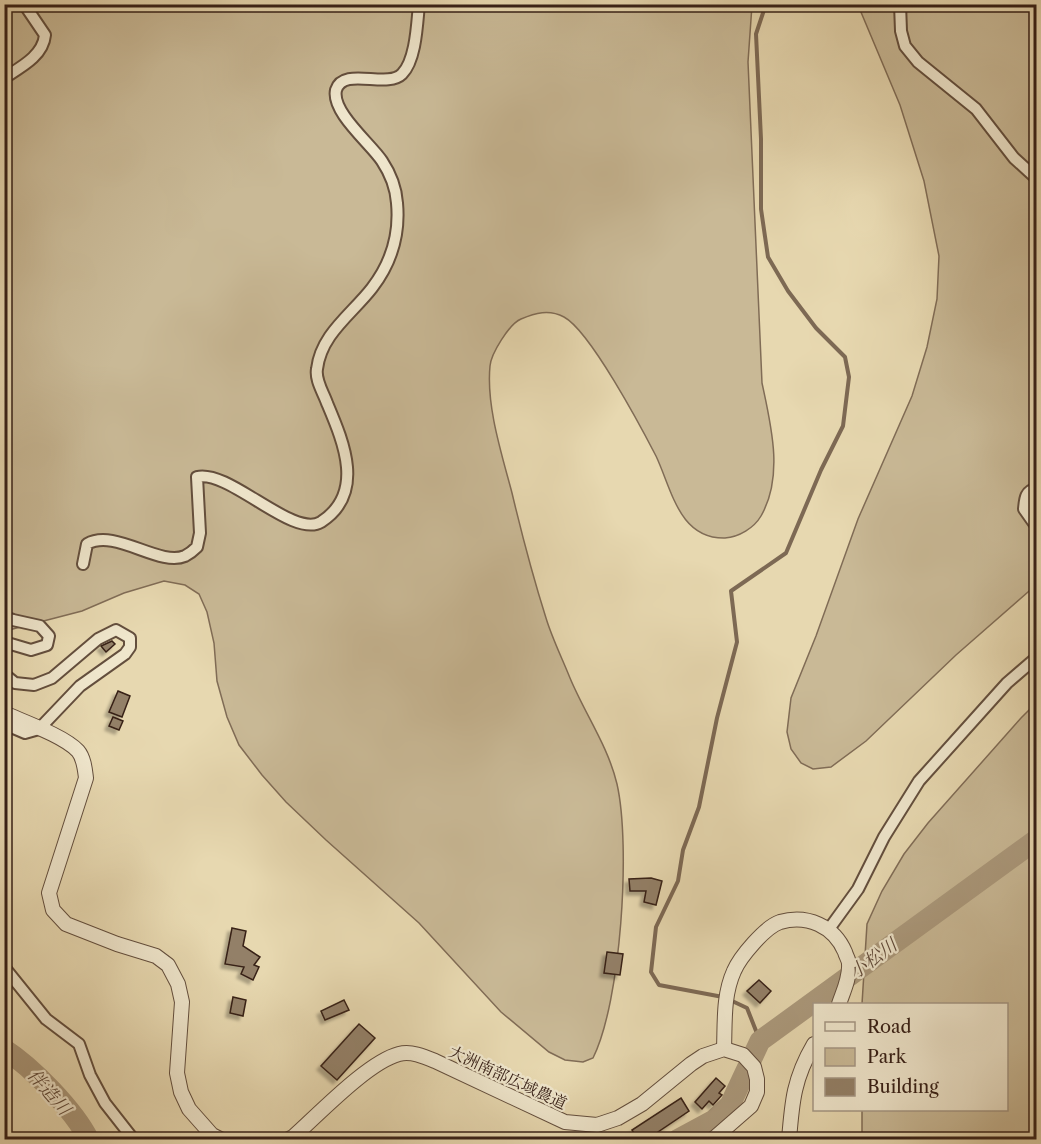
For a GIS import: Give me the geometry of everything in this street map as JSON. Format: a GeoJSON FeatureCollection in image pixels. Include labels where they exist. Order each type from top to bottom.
{"type":"FeatureCollection","features":[{"type":"Feature","properties":{"kind":"street"},"geometry":{"type":"LineString","coordinates":[[4,78],[28,63],[44,44],[45,35],[24,4]]}},
{"type":"Feature","properties":{"kind":"street"},"geometry":{"type":"LineString","coordinates":[[83,564],[87,544],[95,539],[121,543],[170,558],[185,556],[191,552],[197,547],[200,533],[197,477],[203,475],[219,479],[278,513],[308,525],[320,523],[339,505],[346,489],[348,466],[339,434],[316,376],[318,356],[333,331],[373,287],[390,258],[398,233],[397,200],[391,175],[338,105],[336,91],[340,83],[350,78],[393,80],[403,73],[413,54],[419,4]]}},
{"type":"Feature","properties":{"kind":"street"},"geometry":{"type":"LineString","coordinates":[[900,4],[901,31],[905,46],[918,62],[976,109],[1014,158],[1036,178]]}},
{"type":"Feature","properties":{"kind":"street"},"geometry":{"type":"LineString","coordinates":[[1036,489],[1025,497],[1023,509],[1036,526]]}},
{"type":"Feature","properties":{"kind":"street"},"geometry":{"type":"LineString","coordinates":[[4,617],[40,626],[49,636],[46,645],[31,650],[4,642]]}},
{"type":"Feature","properties":{"kind":"street"},"geometry":{"type":"LineString","coordinates":[[4,674],[15,682],[34,686],[52,678],[98,639],[116,630],[130,638],[130,646],[125,654],[80,686],[39,729],[25,733],[4,724]]}},
{"type":"Feature","properties":{"kind":"street"},"geometry":{"type":"LineString","coordinates":[[829,929],[858,889],[884,837],[919,781],[1007,683],[1036,658]]}},
{"type":"Feature","properties":{"kind":"street"},"geometry":{"type":"LineString","coordinates":[[4,713],[64,741],[79,752],[86,778],[49,893],[53,910],[66,924],[117,945],[156,956],[168,965],[178,984],[182,1002],[177,1073],[181,1092],[189,1109],[212,1135],[222,1140]]}},
{"type":"Feature","properties":{"kind":"street"},"geometry":{"type":"LineString","coordinates":[[712,1140],[751,1106],[757,1092],[757,1079],[753,1067],[743,1055],[724,1049],[725,1005],[734,971],[761,933],[779,922],[803,920],[829,929],[841,944],[850,963],[840,1003]]}},
{"type":"Feature","properties":{"kind":"street"},"geometry":{"type":"LineString","coordinates":[[4,967],[46,1019],[79,1044],[90,1075],[105,1103],[134,1140]]}},
{"type":"Feature","properties":{"kind":"street"},"geometry":{"type":"LineString","coordinates":[[789,1140],[792,1101],[797,1078],[813,1046]]}},
{"type":"Feature","properties":{"kind":"street","name":"大洲南部広域農道"},"geometry":{"type":"LineString","coordinates":[[287,1140],[380,1062],[400,1054],[416,1054],[435,1060],[565,1122],[597,1125],[618,1118],[642,1104],[691,1064],[703,1056],[724,1049]]}},
{"type":"Feature","properties":{"kind":"green space"},"geometry":{"type":"Polygon","coordinates":[[[4,5],[752,5],[748,62],[762,383],[774,450],[772,484],[761,516],[741,534],[725,538],[709,536],[697,530],[687,521],[679,510],[656,456],[601,359],[575,326],[564,317],[553,313],[542,313],[516,322],[501,340],[490,366],[490,397],[496,430],[548,626],[576,691],[608,756],[617,784],[623,845],[621,923],[611,1000],[603,1033],[593,1058],[583,1062],[565,1060],[549,1052],[501,1012],[419,923],[326,840],[286,802],[262,775],[239,745],[227,717],[217,681],[214,643],[207,612],[199,594],[185,585],[164,581],[124,593],[82,611],[5,631],[4,5]]]}},
{"type":"Feature","properties":{"kind":"green space"},"geometry":{"type":"Polygon","coordinates":[[[858,5],[1036,5],[1036,585],[956,655],[866,741],[831,767],[813,769],[801,763],[791,749],[787,732],[791,698],[858,519],[912,396],[927,347],[937,299],[939,256],[924,181],[900,105],[858,5]]]}},
{"type":"Feature","properties":{"kind":"green space"},"geometry":{"type":"Polygon","coordinates":[[[1036,703],[1036,1139],[862,1139],[862,1111],[1008,1111],[1008,1003],[862,1003],[867,924],[882,891],[904,854],[928,823],[1036,703]]]}},
{"type":"Feature","properties":{"kind":"building"},"geometry":{"type":"Polygon","coordinates":[[[112,641],[115,644],[106,652],[101,646],[112,641]]]}},
{"type":"Feature","properties":{"kind":"building"},"geometry":{"type":"Polygon","coordinates":[[[118,691],[130,696],[122,717],[109,712],[118,691]]]}},
{"type":"Feature","properties":{"kind":"building"},"geometry":{"type":"Polygon","coordinates":[[[113,717],[123,721],[119,730],[109,726],[113,717]]]}},
{"type":"Feature","properties":{"kind":"building"},"geometry":{"type":"Polygon","coordinates":[[[651,878],[662,881],[656,905],[644,902],[646,891],[630,891],[629,879],[651,878]]]}},
{"type":"Feature","properties":{"kind":"building"},"geometry":{"type":"Polygon","coordinates":[[[232,928],[246,931],[243,946],[260,957],[254,965],[259,967],[253,980],[241,974],[244,967],[225,964],[232,928]]]}},
{"type":"Feature","properties":{"kind":"building"},"geometry":{"type":"Polygon","coordinates":[[[607,952],[623,954],[620,975],[604,973],[607,952]]]}},
{"type":"Feature","properties":{"kind":"building"},"geometry":{"type":"Polygon","coordinates":[[[759,980],[771,991],[760,1003],[747,991],[759,980]]]}},
{"type":"Feature","properties":{"kind":"building"},"geometry":{"type":"Polygon","coordinates":[[[233,997],[246,1000],[243,1016],[230,1013],[233,997]]]}},
{"type":"Feature","properties":{"kind":"building"},"geometry":{"type":"Polygon","coordinates":[[[344,1000],[349,1010],[325,1020],[321,1011],[344,1000]]]}},
{"type":"Feature","properties":{"kind":"building"},"geometry":{"type":"Polygon","coordinates":[[[359,1024],[375,1038],[337,1080],[321,1066],[359,1024]]]}},
{"type":"Feature","properties":{"kind":"building"},"geometry":{"type":"Polygon","coordinates":[[[716,1078],[725,1086],[719,1093],[722,1095],[713,1105],[709,1101],[702,1109],[695,1102],[716,1078]]]}},
{"type":"Feature","properties":{"kind":"building"},"geometry":{"type":"Polygon","coordinates":[[[681,1098],[689,1111],[646,1140],[638,1140],[632,1130],[681,1098]]]}},
{"type":"Feature","properties":{"kind":"waterway"},"geometry":{"type":"LineString","coordinates":[[723,997],[659,985],[651,972],[656,927],[678,881],[683,850],[699,807],[717,718],[737,642],[731,591],[786,553],[821,470],[843,426],[849,377],[845,357],[816,328],[788,291],[768,257],[761,209],[761,139],[756,34],[766,4]]}},
{"type":"Feature","properties":{"kind":"waterway","name":"小松川"},"geometry":{"type":"LineString","coordinates":[[677,1140],[714,1120],[730,1105],[760,1041],[1036,840]]}},
{"type":"Feature","properties":{"kind":"waterway"},"geometry":{"type":"LineString","coordinates":[[730,1000],[747,1008],[760,1041]]}},
{"type":"Feature","properties":{"kind":"waterway","name":"伴造川"},"geometry":{"type":"LineString","coordinates":[[4,1049],[51,1090],[89,1140]]}}]}
